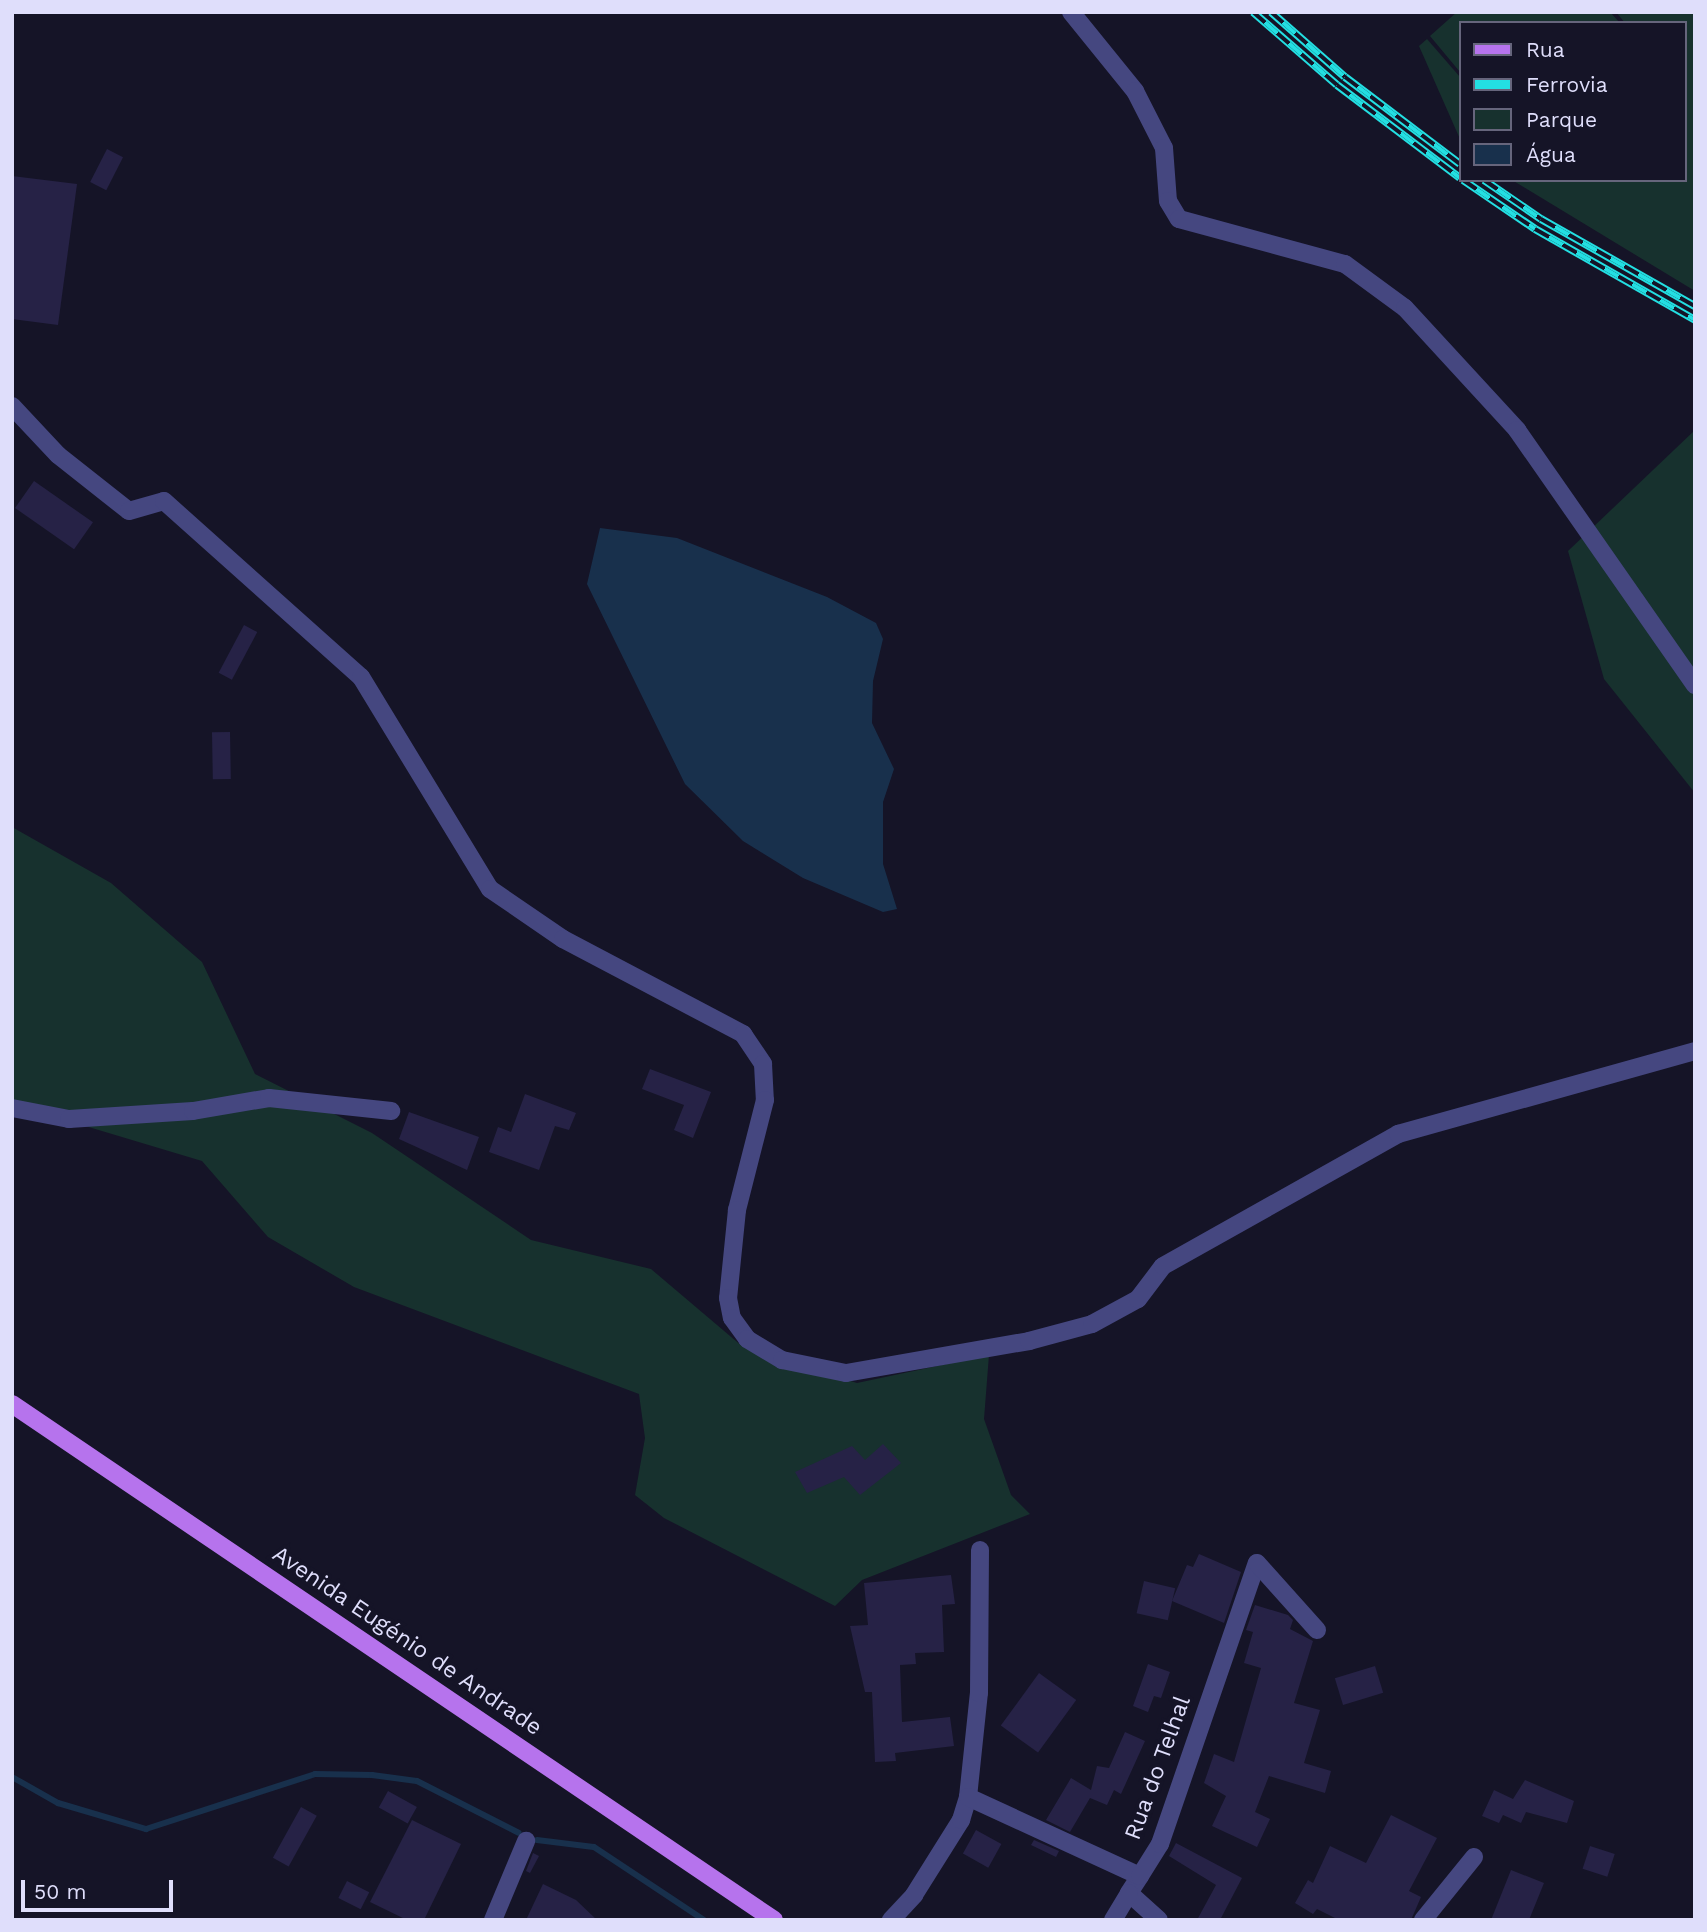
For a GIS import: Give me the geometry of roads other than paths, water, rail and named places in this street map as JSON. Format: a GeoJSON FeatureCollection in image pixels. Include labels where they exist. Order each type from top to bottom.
{"type":"FeatureCollection","features":[{"type":"Feature","properties":{"kind":"main road","name":"Avenida Eugénio de Andrade"},"geometry":{"type":"LineString","coordinates":[[12,1404],[774,1920]]}},
{"type":"Feature","properties":{"kind":"street"},"geometry":{"type":"LineString","coordinates":[[1071,12],[1096,37],[1135,90],[1164,148],[1168,201],[1180,219],[1345,264],[1369,277],[1405,308],[1517,430],[1695,685]]}},
{"type":"Feature","properties":{"kind":"street"},"geometry":{"type":"LineString","coordinates":[[12,406],[58,455],[129,511],[164,501],[360,677],[490,889],[563,939],[744,1034],[763,1064],[765,1100],[737,1210],[728,1298],[732,1318],[747,1339],[782,1360],[810,1369],[846,1373],[1029,1341],[1092,1324],[1138,1299],[1163,1266],[1398,1134],[1695,1051]]}},
{"type":"Feature","properties":{"kind":"street"},"geometry":{"type":"LineString","coordinates":[[12,1108],[69,1119],[193,1111],[270,1097],[391,1111]]}},
{"type":"Feature","properties":{"kind":"street"},"geometry":{"type":"LineString","coordinates":[[891,1920],[914,1895],[954,1831],[968,1797],[979,1693],[980,1550]]}},
{"type":"Feature","properties":{"kind":"street","name":"Rua do Telhal"},"geometry":{"type":"LineString","coordinates":[[968,1797],[1140,1876],[1160,1843],[1257,1563],[1317,1630]]}},
{"type":"Feature","properties":{"kind":"street"},"geometry":{"type":"LineString","coordinates":[[492,1920],[526,1841]]}},
{"type":"Feature","properties":{"kind":"street"},"geometry":{"type":"LineString","coordinates":[[1423,1920],[1474,1857]]}},
{"type":"Feature","properties":{"kind":"street"},"geometry":{"type":"LineString","coordinates":[[1113,1920],[1140,1876]]}},
{"type":"Feature","properties":{"kind":"street"},"geometry":{"type":"LineString","coordinates":[[1129,1893],[1159,1920]]}},
{"type":"Feature","properties":{"kind":"water"},"geometry":{"type":"Polygon","coordinates":[[[600,528],[677,538],[827,597],[876,623],[883,639],[873,681],[872,723],[894,769],[883,802],[883,864],[897,909],[883,912],[803,878],[743,841],[685,784],[587,584],[600,528]]]}},
{"type":"Feature","properties":{"kind":"waterway"},"geometry":{"type":"LineString","coordinates":[[12,1777],[58,1803],[146,1829],[315,1774],[372,1775],[417,1781],[519,1833]]}},
{"type":"Feature","properties":{"kind":"waterway"},"geometry":{"type":"LineString","coordinates":[[537,1840],[594,1847],[704,1920]]}},
{"type":"Feature","properties":{"kind":"railway"},"geometry":{"type":"LineString","coordinates":[[1253,12],[1337,85],[1458,176]]}},
{"type":"Feature","properties":{"kind":"railway"},"geometry":{"type":"LineString","coordinates":[[1271,12],[1345,77],[1458,162]]}},
{"type":"Feature","properties":{"kind":"railway"},"geometry":{"type":"LineString","coordinates":[[1466,182],[1535,229],[1695,320]]}},
{"type":"Feature","properties":{"kind":"railway"},"geometry":{"type":"LineString","coordinates":[[1487,182],[1541,219],[1695,306]]}}]}
